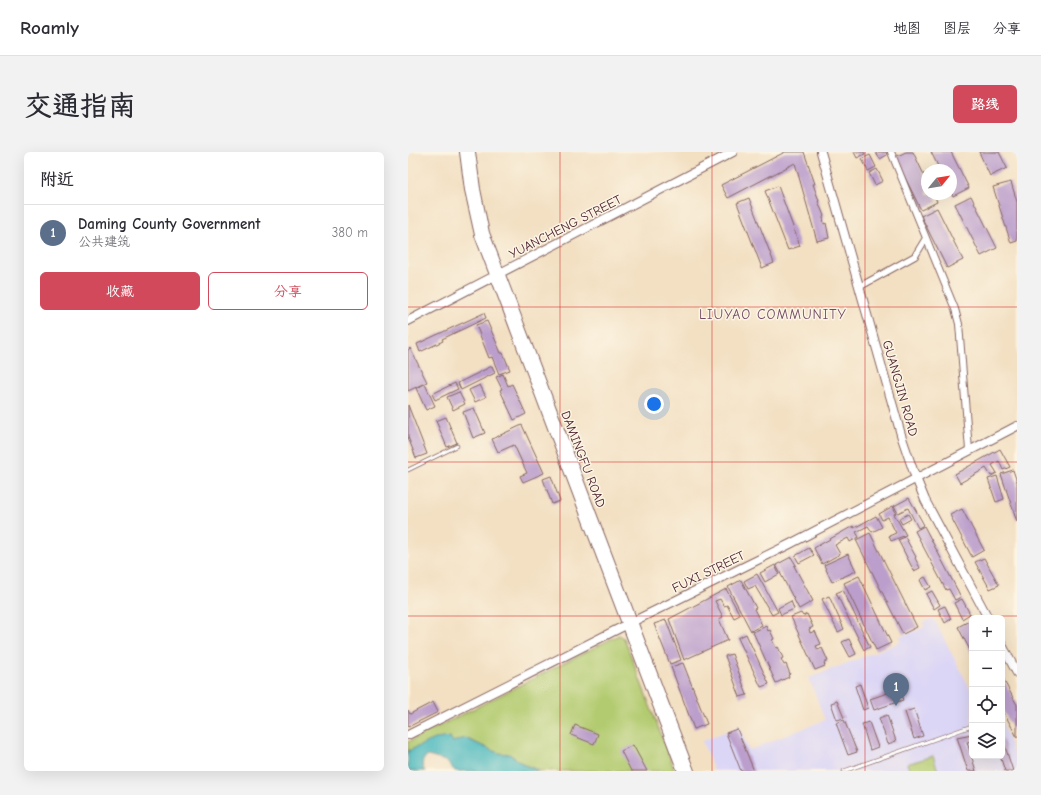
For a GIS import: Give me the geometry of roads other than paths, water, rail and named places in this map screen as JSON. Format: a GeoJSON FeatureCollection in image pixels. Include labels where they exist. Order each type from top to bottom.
{"type":"FeatureCollection","features":[{"type":"Feature","properties":{"kind":"street","name":"DAMINGFU ROAD"},"geometry":{"type":"LineString","coordinates":[[464,152],[473,214],[479,235],[497,274],[629,623],[682,771]]}},
{"type":"Feature","properties":{"kind":"street","name":"DAMINGFU ROAD"},"geometry":{"type":"LineString","coordinates":[[471,152],[482,220],[497,274]]}},
{"type":"Feature","properties":{"kind":"street","name":"YUANCHENG STREET"},"geometry":{"type":"LineString","coordinates":[[408,321],[733,152]]}},
{"type":"Feature","properties":{"kind":"street","name":"GUANGJIN ROAD"},"geometry":{"type":"LineString","coordinates":[[821,152],[902,438],[916,478],[925,500],[986,615]]}},
{"type":"Feature","properties":{"kind":"street"},"geometry":{"type":"LineString","coordinates":[[891,152],[960,324],[969,450]]}},
{"type":"Feature","properties":{"kind":"street"},"geometry":{"type":"LineString","coordinates":[[859,287],[915,256],[926,238]]}},
{"type":"Feature","properties":{"kind":"street","name":"FUXI STREET"},"geometry":{"type":"LineString","coordinates":[[408,735],[629,623],[790,544],[1017,426]]}},
{"type":"Feature","properties":{"kind":"street","name":"DAMINGFU ROAD"},"geometry":{"type":"LineString","coordinates":[[629,623],[690,771]]}},
{"type":"Feature","properties":{"kind":"street"},"geometry":{"type":"LineString","coordinates":[[1005,651],[1017,673]]}},
{"type":"Feature","properties":{"kind":"lane"},"geometry":{"type":"LineString","coordinates":[[408,470],[457,446]]}},
{"type":"Feature","properties":{"kind":"lane"},"geometry":{"type":"LineString","coordinates":[[844,771],[969,727]]}},
{"type":"Feature","properties":{"kind":"water"},"geometry":{"type":"Polygon","coordinates":[[[450,737],[453,742],[465,738],[498,753],[509,754],[525,765],[540,771],[455,771],[446,761],[428,756],[422,763],[425,771],[408,771],[408,751],[435,739],[450,737]]]}},
{"type":"Feature","properties":{"kind":"place","name":"Daming County Government"},"geometry":{"type":"Point","coordinates":[896,706]}},
{"type":"Feature","properties":{"kind":"district","name":"LIUYAO COMMUNITY"},"geometry":{"type":"Point","coordinates":[773,314]}}]}
